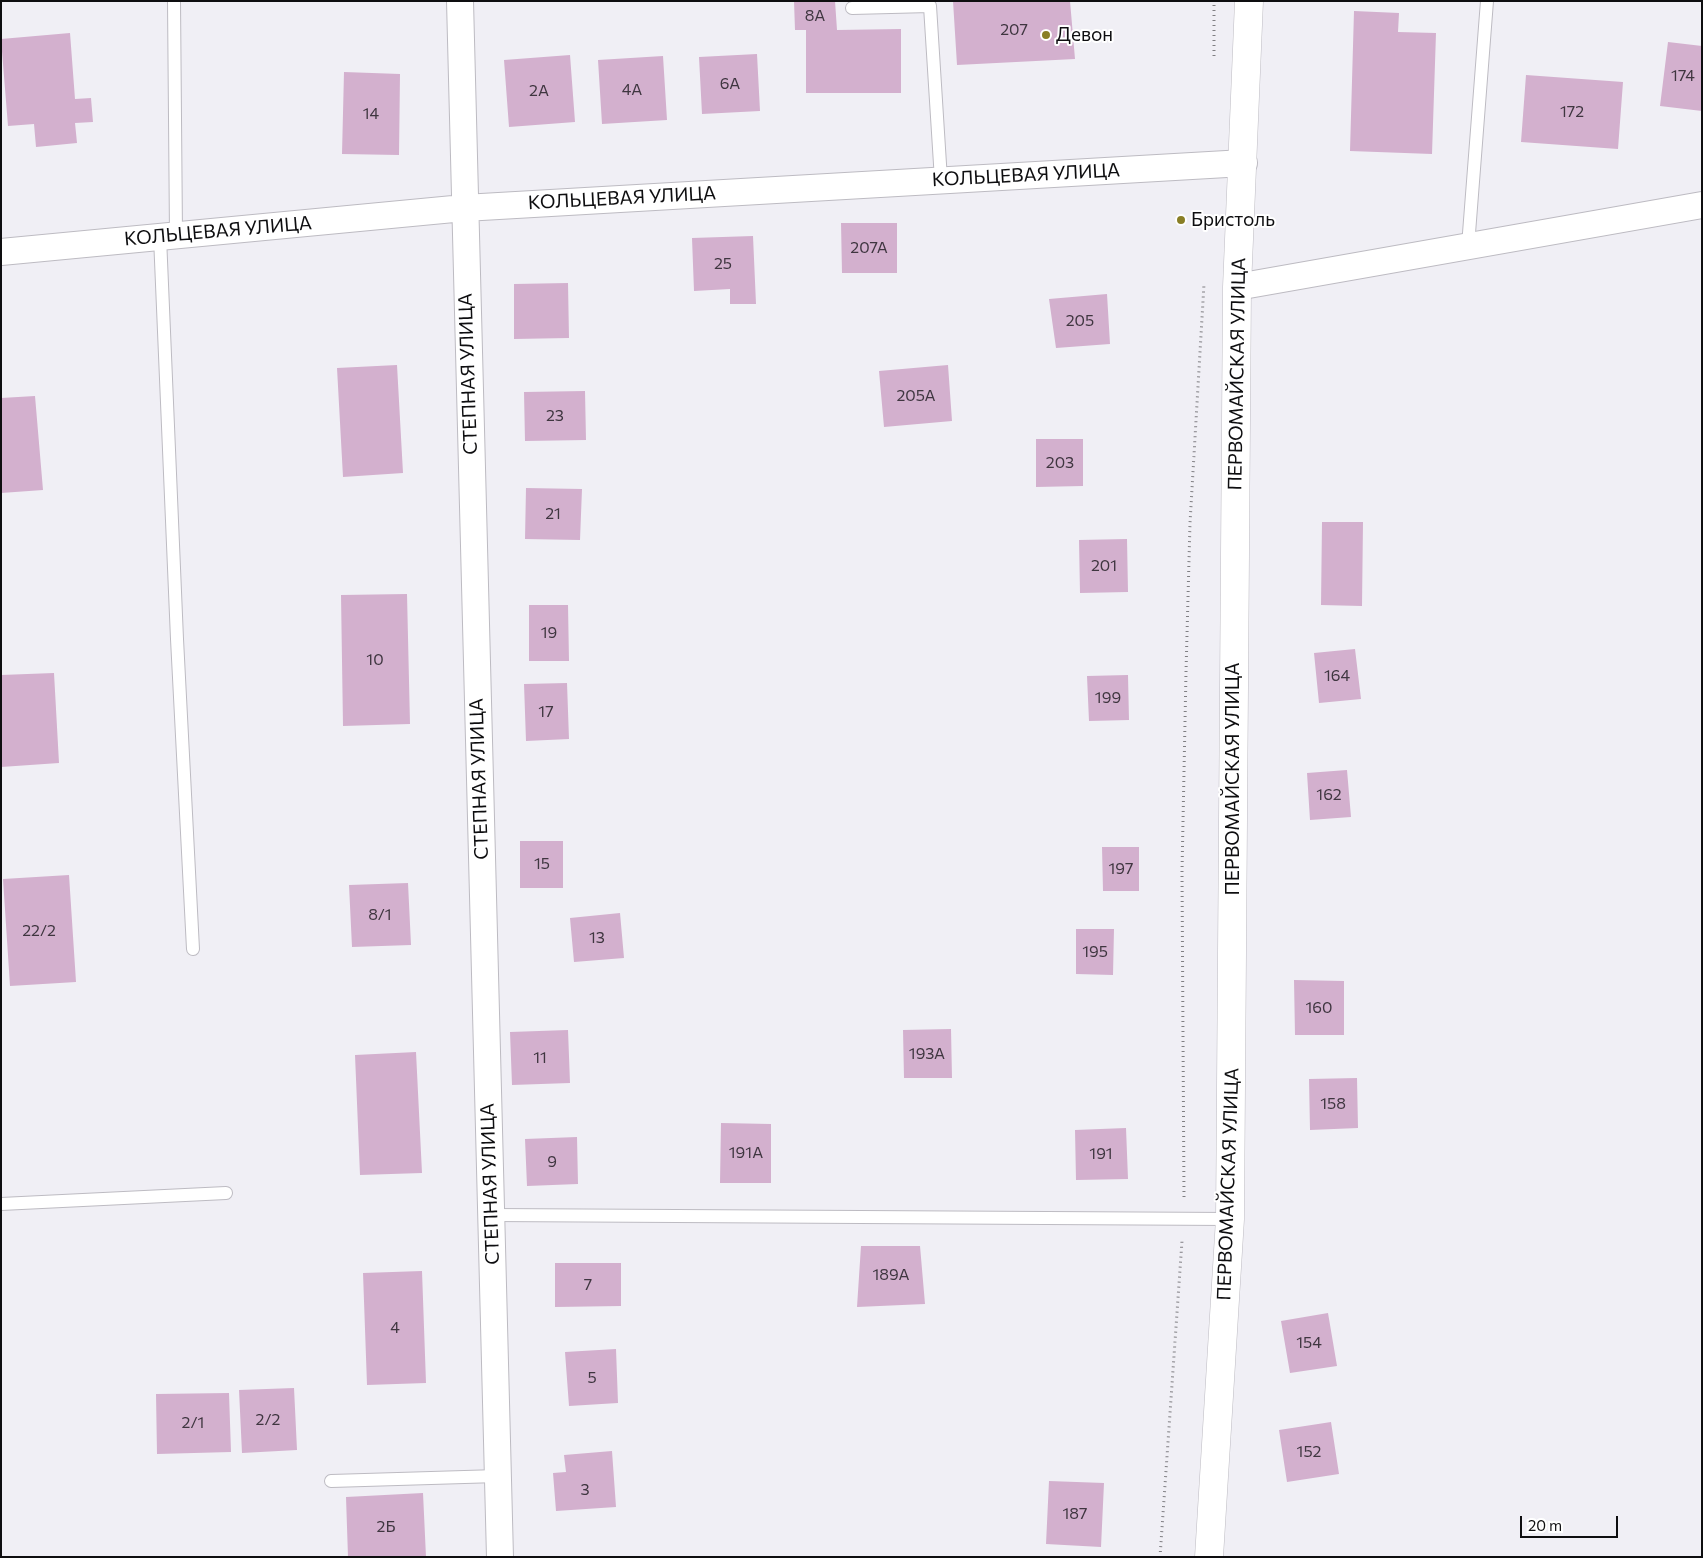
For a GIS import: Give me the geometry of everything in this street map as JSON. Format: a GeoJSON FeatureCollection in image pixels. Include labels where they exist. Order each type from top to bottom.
{"type":"FeatureCollection","features":[{"type":"Feature","properties":{"kind":"street","name":"СТЕПНАЯ УЛИЦА"},"geometry":{"type":"LineString","coordinates":[[460,1],[500,1557]]}},
{"type":"Feature","properties":{"kind":"street","name":"ПЕРВОМАЙСКАЯ УЛИЦА"},"geometry":{"type":"LineString","coordinates":[[1209,1557],[1230,1219],[1237,287],[1244,162],[1249,1]]}},
{"type":"Feature","properties":{"kind":"street","name":"КОЛЬЦЕВАЯ УЛИЦА"},"geometry":{"type":"LineString","coordinates":[[1,252],[464,208],[1244,162]]}},
{"type":"Feature","properties":{"kind":"street"},"geometry":{"type":"LineString","coordinates":[[1237,287],[1702,205]]}},
{"type":"Feature","properties":{"kind":"lane"},"geometry":{"type":"LineString","coordinates":[[174,1],[168,236],[177,639],[193,949]]}},
{"type":"Feature","properties":{"kind":"lane"},"geometry":{"type":"LineString","coordinates":[[1468,246],[1487,1]]}},
{"type":"Feature","properties":{"kind":"lane"},"geometry":{"type":"LineString","coordinates":[[852,8],[930,6],[941,180]]}},
{"type":"Feature","properties":{"kind":"lane"},"geometry":{"type":"LineString","coordinates":[[1,1204],[226,1193]]}},
{"type":"Feature","properties":{"kind":"lane"},"geometry":{"type":"LineString","coordinates":[[491,1215],[1230,1219]]}},
{"type":"Feature","properties":{"kind":"lane"},"geometry":{"type":"LineString","coordinates":[[331,1482],[498,1476]]}},
{"type":"Feature","properties":{"kind":"path"},"geometry":{"type":"LineString","coordinates":[[1160,1557],[1184,1220],[1182,872],[1186,672],[1190,522],[1204,279]]}},
{"type":"Feature","properties":{"kind":"building"},"geometry":{"type":"Polygon","coordinates":[[[794,1],[835,1],[837,30],[901,29],[901,93],[806,93],[806,30],[795,30],[794,1]]]}},
{"type":"Feature","properties":{"kind":"building"},"geometry":{"type":"Polygon","coordinates":[[[953,1],[1070,1],[1075,59],[957,65],[953,1]]]}},
{"type":"Feature","properties":{"kind":"building"},"geometry":{"type":"Polygon","coordinates":[[[1354,11],[1399,13],[1398,32],[1436,33],[1432,154],[1350,151],[1354,11]]]}},
{"type":"Feature","properties":{"kind":"building"},"geometry":{"type":"Polygon","coordinates":[[[70,33],[75,99],[91,98],[93,122],[75,123],[77,143],[36,147],[34,124],[8,126],[1,39],[70,33]]]}},
{"type":"Feature","properties":{"kind":"building"},"geometry":{"type":"Polygon","coordinates":[[[1668,42],[1702,46],[1702,111],[1660,106],[1668,42]]]}},
{"type":"Feature","properties":{"kind":"building"},"geometry":{"type":"Polygon","coordinates":[[[757,54],[760,111],[702,114],[699,57],[757,54]]]}},
{"type":"Feature","properties":{"kind":"building"},"geometry":{"type":"Polygon","coordinates":[[[570,55],[575,122],[509,127],[504,60],[570,55]]]}},
{"type":"Feature","properties":{"kind":"building"},"geometry":{"type":"Polygon","coordinates":[[[663,56],[667,120],[602,124],[598,60],[663,56]]]}},
{"type":"Feature","properties":{"kind":"building"},"geometry":{"type":"Polygon","coordinates":[[[344,72],[400,74],[399,155],[342,154],[344,72]]]}},
{"type":"Feature","properties":{"kind":"building"},"geometry":{"type":"Polygon","coordinates":[[[1526,75],[1623,82],[1618,149],[1521,142],[1526,75]]]}},
{"type":"Feature","properties":{"kind":"building"},"geometry":{"type":"Polygon","coordinates":[[[841,223],[897,223],[897,273],[842,273],[841,223]]]}},
{"type":"Feature","properties":{"kind":"building"},"geometry":{"type":"Polygon","coordinates":[[[753,236],[756,304],[730,304],[730,289],[694,291],[692,238],[753,236]]]}},
{"type":"Feature","properties":{"kind":"building"},"geometry":{"type":"Polygon","coordinates":[[[568,283],[569,338],[514,339],[514,284],[568,283]]]}},
{"type":"Feature","properties":{"kind":"building"},"geometry":{"type":"Polygon","coordinates":[[[1107,294],[1110,344],[1056,348],[1049,299],[1107,294]]]}},
{"type":"Feature","properties":{"kind":"building"},"geometry":{"type":"Polygon","coordinates":[[[397,365],[403,473],[343,477],[337,368],[397,365]]]}},
{"type":"Feature","properties":{"kind":"building"},"geometry":{"type":"Polygon","coordinates":[[[948,365],[952,421],[884,427],[879,371],[948,365]]]}},
{"type":"Feature","properties":{"kind":"building"},"geometry":{"type":"Polygon","coordinates":[[[585,391],[586,440],[525,441],[524,392],[585,391]]]}},
{"type":"Feature","properties":{"kind":"building"},"geometry":{"type":"Polygon","coordinates":[[[35,396],[43,490],[1,493],[1,398],[35,396]]]}},
{"type":"Feature","properties":{"kind":"building"},"geometry":{"type":"Polygon","coordinates":[[[1036,439],[1083,439],[1083,486],[1036,487],[1036,439]]]}},
{"type":"Feature","properties":{"kind":"building"},"geometry":{"type":"Polygon","coordinates":[[[526,488],[582,489],[580,540],[525,539],[526,488]]]}},
{"type":"Feature","properties":{"kind":"building"},"geometry":{"type":"Polygon","coordinates":[[[1322,522],[1363,522],[1362,606],[1321,605],[1322,522]]]}},
{"type":"Feature","properties":{"kind":"building"},"geometry":{"type":"Polygon","coordinates":[[[1127,539],[1128,592],[1080,593],[1079,540],[1127,539]]]}},
{"type":"Feature","properties":{"kind":"building"},"geometry":{"type":"Polygon","coordinates":[[[407,594],[410,724],[343,726],[341,595],[407,594]]]}},
{"type":"Feature","properties":{"kind":"building"},"geometry":{"type":"Polygon","coordinates":[[[529,605],[568,605],[569,661],[529,661],[529,605]]]}},
{"type":"Feature","properties":{"kind":"building"},"geometry":{"type":"Polygon","coordinates":[[[1355,649],[1361,699],[1319,703],[1314,653],[1355,649]]]}},
{"type":"Feature","properties":{"kind":"building"},"geometry":{"type":"Polygon","coordinates":[[[54,673],[59,763],[1,767],[1,675],[54,673]]]}},
{"type":"Feature","properties":{"kind":"building"},"geometry":{"type":"Polygon","coordinates":[[[1128,675],[1129,720],[1089,721],[1087,676],[1128,675]]]}},
{"type":"Feature","properties":{"kind":"building"},"geometry":{"type":"Polygon","coordinates":[[[567,683],[569,739],[526,741],[524,684],[567,683]]]}},
{"type":"Feature","properties":{"kind":"building"},"geometry":{"type":"Polygon","coordinates":[[[1347,770],[1351,817],[1310,820],[1307,773],[1347,770]]]}},
{"type":"Feature","properties":{"kind":"building"},"geometry":{"type":"Polygon","coordinates":[[[520,841],[563,841],[563,888],[520,888],[520,841]]]}},
{"type":"Feature","properties":{"kind":"building"},"geometry":{"type":"Polygon","coordinates":[[[1102,847],[1139,847],[1139,891],[1103,891],[1102,847]]]}},
{"type":"Feature","properties":{"kind":"building"},"geometry":{"type":"Polygon","coordinates":[[[69,875],[76,982],[10,986],[3,879],[69,875]]]}},
{"type":"Feature","properties":{"kind":"building"},"geometry":{"type":"Polygon","coordinates":[[[408,883],[411,945],[352,947],[349,885],[408,883]]]}},
{"type":"Feature","properties":{"kind":"building"},"geometry":{"type":"Polygon","coordinates":[[[620,913],[624,958],[574,962],[570,918],[620,913]]]}},
{"type":"Feature","properties":{"kind":"building"},"geometry":{"type":"Polygon","coordinates":[[[1076,929],[1114,929],[1113,975],[1076,974],[1076,929]]]}},
{"type":"Feature","properties":{"kind":"building"},"geometry":{"type":"Polygon","coordinates":[[[1294,980],[1344,981],[1344,1035],[1295,1035],[1294,980]]]}},
{"type":"Feature","properties":{"kind":"building"},"geometry":{"type":"Polygon","coordinates":[[[951,1029],[952,1078],[904,1078],[903,1030],[951,1029]]]}},
{"type":"Feature","properties":{"kind":"building"},"geometry":{"type":"Polygon","coordinates":[[[568,1030],[570,1083],[512,1085],[510,1032],[568,1030]]]}},
{"type":"Feature","properties":{"kind":"building"},"geometry":{"type":"Polygon","coordinates":[[[416,1052],[422,1173],[360,1175],[355,1055],[416,1052]]]}},
{"type":"Feature","properties":{"kind":"building"},"geometry":{"type":"Polygon","coordinates":[[[1357,1078],[1358,1128],[1310,1130],[1309,1079],[1357,1078]]]}},
{"type":"Feature","properties":{"kind":"building"},"geometry":{"type":"Polygon","coordinates":[[[721,1123],[771,1124],[771,1183],[720,1183],[721,1123]]]}},
{"type":"Feature","properties":{"kind":"building"},"geometry":{"type":"Polygon","coordinates":[[[1126,1128],[1128,1179],[1076,1180],[1075,1130],[1126,1128]]]}},
{"type":"Feature","properties":{"kind":"building"},"geometry":{"type":"Polygon","coordinates":[[[577,1137],[578,1184],[527,1186],[525,1139],[577,1137]]]}},
{"type":"Feature","properties":{"kind":"building"},"geometry":{"type":"Polygon","coordinates":[[[861,1246],[920,1246],[925,1304],[857,1307],[861,1246]]]}},
{"type":"Feature","properties":{"kind":"building"},"geometry":{"type":"Polygon","coordinates":[[[555,1263],[621,1263],[621,1306],[555,1307],[555,1263]]]}},
{"type":"Feature","properties":{"kind":"building"},"geometry":{"type":"Polygon","coordinates":[[[422,1271],[426,1383],[367,1385],[363,1273],[422,1271]]]}},
{"type":"Feature","properties":{"kind":"building"},"geometry":{"type":"Polygon","coordinates":[[[1328,1313],[1337,1366],[1290,1373],[1281,1321],[1328,1313]]]}},
{"type":"Feature","properties":{"kind":"building"},"geometry":{"type":"Polygon","coordinates":[[[616,1349],[618,1403],[569,1406],[565,1352],[616,1349]]]}},
{"type":"Feature","properties":{"kind":"building"},"geometry":{"type":"Polygon","coordinates":[[[294,1388],[297,1450],[242,1453],[239,1390],[294,1388]]]}},
{"type":"Feature","properties":{"kind":"building"},"geometry":{"type":"Polygon","coordinates":[[[229,1393],[231,1452],[157,1454],[156,1394],[229,1393]]]}},
{"type":"Feature","properties":{"kind":"building"},"geometry":{"type":"Polygon","coordinates":[[[1331,1422],[1339,1474],[1287,1482],[1279,1430],[1331,1422]]]}},
{"type":"Feature","properties":{"kind":"building"},"geometry":{"type":"Polygon","coordinates":[[[612,1451],[616,1507],[556,1511],[553,1473],[566,1472],[564,1455],[612,1451]]]}},
{"type":"Feature","properties":{"kind":"building"},"geometry":{"type":"Polygon","coordinates":[[[1049,1481],[1104,1483],[1101,1547],[1046,1544],[1049,1481]]]}},
{"type":"Feature","properties":{"kind":"building"},"geometry":{"type":"Polygon","coordinates":[[[423,1493],[426,1557],[348,1557],[346,1497],[423,1493]]]}},
{"type":"Feature","properties":{"kind":"place","name":"Девон"},"geometry":{"type":"Point","coordinates":[1046,35]}},
{"type":"Feature","properties":{"kind":"place","name":"Бристоль"},"geometry":{"type":"Point","coordinates":[1181,220]}}]}
